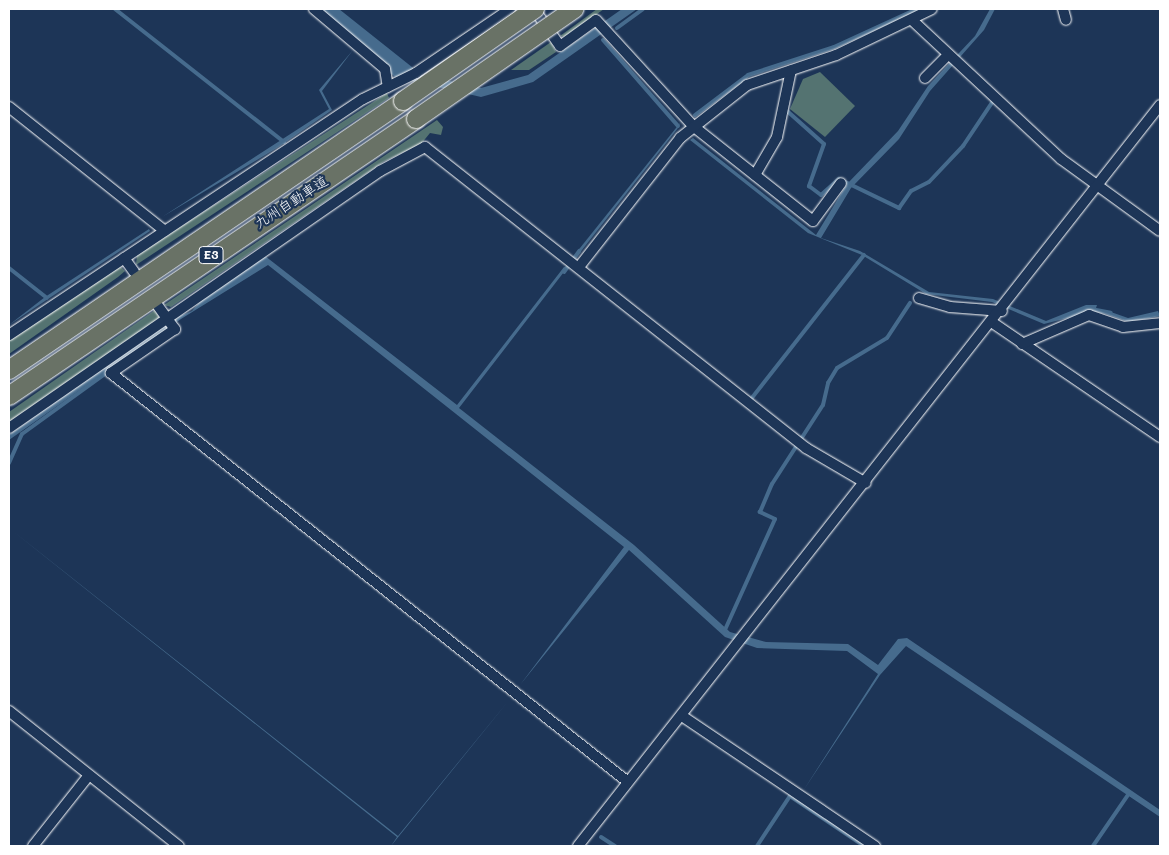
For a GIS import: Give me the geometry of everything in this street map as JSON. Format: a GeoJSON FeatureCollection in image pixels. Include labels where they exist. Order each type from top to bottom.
{"type":"FeatureCollection","features":[{"type":"Feature","properties":{"kind":"highway","name":"九州自動車道"},"geometry":{"type":"LineString","coordinates":[[9,370],[534,9]]}},
{"type":"Feature","properties":{"kind":"highway","name":"九州自動車道"},"geometry":{"type":"LineString","coordinates":[[9,396],[574,9]]}},
{"type":"Feature","properties":{"kind":"street"},"geometry":{"type":"LineString","coordinates":[[314,9],[385,69],[388,87]]}},
{"type":"Feature","properties":{"kind":"street"},"geometry":{"type":"LineString","coordinates":[[9,335],[165,231],[510,9]]}},
{"type":"Feature","properties":{"kind":"street"},"geometry":{"type":"LineString","coordinates":[[534,9],[560,46],[596,20],[693,126],[813,221],[841,183]]}},
{"type":"Feature","properties":{"kind":"street"},"geometry":{"type":"LineString","coordinates":[[579,267],[693,126],[748,85],[791,70],[912,20],[932,9]]}},
{"type":"Feature","properties":{"kind":"street"},"geometry":{"type":"LineString","coordinates":[[1063,9],[1066,20]]}},
{"type":"Feature","properties":{"kind":"street"},"geometry":{"type":"LineString","coordinates":[[912,20],[947,56],[1061,158],[1160,231]]}},
{"type":"Feature","properties":{"kind":"street"},"geometry":{"type":"LineString","coordinates":[[925,78],[947,56]]}},
{"type":"Feature","properties":{"kind":"street"},"geometry":{"type":"LineString","coordinates":[[755,175],[777,137],[791,70]]}},
{"type":"Feature","properties":{"kind":"street"},"geometry":{"type":"LineString","coordinates":[[578,846],[1100,187],[1160,105]]}},
{"type":"Feature","properties":{"kind":"street"},"geometry":{"type":"LineString","coordinates":[[9,107],[165,231]]}},
{"type":"Feature","properties":{"kind":"street"},"geometry":{"type":"LineString","coordinates":[[9,428],[166,317],[380,171],[425,147],[806,448],[866,483]]}},
{"type":"Feature","properties":{"kind":"street"},"geometry":{"type":"LineString","coordinates":[[124,258],[134,272]]}},
{"type":"Feature","properties":{"kind":"street"},"geometry":{"type":"LineString","coordinates":[[919,298],[950,307],[1002,311]]}},
{"type":"Feature","properties":{"kind":"street"},"geometry":{"type":"LineString","coordinates":[[158,306],[175,329],[111,373],[628,782]]}},
{"type":"Feature","properties":{"kind":"street"},"geometry":{"type":"LineString","coordinates":[[1022,344],[1090,315],[1123,327],[1160,323]]}},
{"type":"Feature","properties":{"kind":"street"},"geometry":{"type":"LineString","coordinates":[[993,323],[1160,436]]}},
{"type":"Feature","properties":{"kind":"street"},"geometry":{"type":"LineString","coordinates":[[9,711],[179,846]]}},
{"type":"Feature","properties":{"kind":"street"},"geometry":{"type":"LineString","coordinates":[[682,716],[875,846]]}},
{"type":"Feature","properties":{"kind":"street"},"geometry":{"type":"LineString","coordinates":[[33,846],[89,775]]}},
{"type":"Feature","properties":{"kind":"green space"},"geometry":{"type":"Polygon","coordinates":[[[597,9],[604,9],[565,37],[560,36],[597,9]]]}},
{"type":"Feature","properties":{"kind":"green space"},"geometry":{"type":"Polygon","coordinates":[[[551,42],[556,52],[529,70],[511,70],[551,42]]]}},
{"type":"Feature","properties":{"kind":"green space"},"geometry":{"type":"Polygon","coordinates":[[[820,72],[855,106],[825,137],[790,109],[803,79],[820,72]]]}},
{"type":"Feature","properties":{"kind":"green space"},"geometry":{"type":"Polygon","coordinates":[[[387,93],[389,98],[136,265],[137,255],[387,93]]]}},
{"type":"Feature","properties":{"kind":"green space"},"geometry":{"type":"Polygon","coordinates":[[[437,120],[443,127],[441,135],[430,133],[421,144],[383,162],[171,307],[164,305],[437,120]]]}},
{"type":"Feature","properties":{"kind":"green space"},"geometry":{"type":"Polygon","coordinates":[[[119,265],[125,271],[118,277],[9,354],[9,339],[119,265]]]}},
{"type":"Feature","properties":{"kind":"green space"},"geometry":{"type":"Polygon","coordinates":[[[155,310],[160,319],[9,427],[9,412],[155,310]]]}},
{"type":"Feature","properties":{"kind":"water"},"geometry":{"type":"Polygon","coordinates":[[[321,9],[339,9],[422,75],[481,88],[528,75],[622,9],[637,9],[533,82],[481,97],[395,77],[321,9]]]}},
{"type":"Feature","properties":{"kind":"water"},"geometry":{"type":"Polygon","coordinates":[[[990,9],[995,9],[984,30],[930,91],[899,139],[851,188],[821,238],[860,251],[929,292],[993,299],[1046,321],[1086,305],[1097,305],[1095,311],[1044,324],[992,302],[926,294],[862,255],[808,233],[690,140],[693,138],[816,235],[847,184],[898,131],[928,86],[975,36],[990,9]]]}},
{"type":"Feature","properties":{"kind":"water"},"geometry":{"type":"Polygon","coordinates":[[[353,50],[322,91],[332,110],[280,146],[162,217],[329,109],[319,90],[353,50]]]}},
{"type":"Feature","properties":{"kind":"water"},"geometry":{"type":"Polygon","coordinates":[[[680,123],[678,128],[578,255],[576,253],[680,123]]]}},
{"type":"Feature","properties":{"kind":"water"},"geometry":{"type":"Polygon","coordinates":[[[149,229],[150,231],[9,325],[45,297],[149,229]]]}},
{"type":"Feature","properties":{"kind":"water"},"geometry":{"type":"Polygon","coordinates":[[[265,256],[457,405],[564,267],[567,268],[459,408],[634,545],[730,632],[766,642],[848,644],[878,665],[898,639],[907,638],[1160,810],[1160,817],[906,646],[880,675],[803,791],[878,674],[847,651],[757,648],[725,637],[629,550],[520,685],[624,547],[268,265],[181,319],[9,440],[9,435],[163,323],[192,311],[205,296],[265,256]]]}},
{"type":"Feature","properties":{"kind":"water"},"geometry":{"type":"Polygon","coordinates":[[[1108,311],[1128,318],[1158,311],[1160,316],[1129,322],[1106,314],[1108,311]]]}},
{"type":"Feature","properties":{"kind":"water"},"geometry":{"type":"Polygon","coordinates":[[[9,528],[398,836],[510,699],[391,846],[397,837],[9,528]]]}},
{"type":"Feature","properties":{"kind":"waterway"},"geometry":{"type":"LineString","coordinates":[[115,9],[284,142]]}},
{"type":"Feature","properties":{"kind":"waterway"},"geometry":{"type":"LineString","coordinates":[[617,28],[643,9]]}},
{"type":"Feature","properties":{"kind":"waterway"},"geometry":{"type":"LineString","coordinates":[[695,115],[748,75],[834,47],[917,9]]}},
{"type":"Feature","properties":{"kind":"waterway"},"geometry":{"type":"LineString","coordinates":[[603,40],[678,126]]}},
{"type":"Feature","properties":{"kind":"waterway"},"geometry":{"type":"LineString","coordinates":[[786,110],[824,144],[809,186],[821,195],[839,179],[899,208],[911,191],[929,182],[963,146],[993,101]]}},
{"type":"Feature","properties":{"kind":"waterway"},"geometry":{"type":"LineString","coordinates":[[564,272],[579,251]]}},
{"type":"Feature","properties":{"kind":"waterway"},"geometry":{"type":"LineString","coordinates":[[751,399],[864,255]]}},
{"type":"Feature","properties":{"kind":"waterway"},"geometry":{"type":"LineString","coordinates":[[9,268],[47,298]]}},
{"type":"Feature","properties":{"kind":"waterway"},"geometry":{"type":"LineString","coordinates":[[724,632],[775,519],[760,512],[772,484],[823,405],[828,383],[837,368],[887,338],[910,303]]}},
{"type":"Feature","properties":{"kind":"waterway"},"geometry":{"type":"LineString","coordinates":[[1091,309],[1111,313]]}},
{"type":"Feature","properties":{"kind":"waterway"},"geometry":{"type":"LineString","coordinates":[[9,463],[22,434],[105,374]]}},
{"type":"Feature","properties":{"kind":"waterway"},"geometry":{"type":"LineString","coordinates":[[1093,846],[1130,792]]}},
{"type":"Feature","properties":{"kind":"waterway"},"geometry":{"type":"LineString","coordinates":[[757,846],[790,796],[864,846]]}},
{"type":"Feature","properties":{"kind":"waterway"},"geometry":{"type":"LineString","coordinates":[[601,837],[615,846]]}}]}
